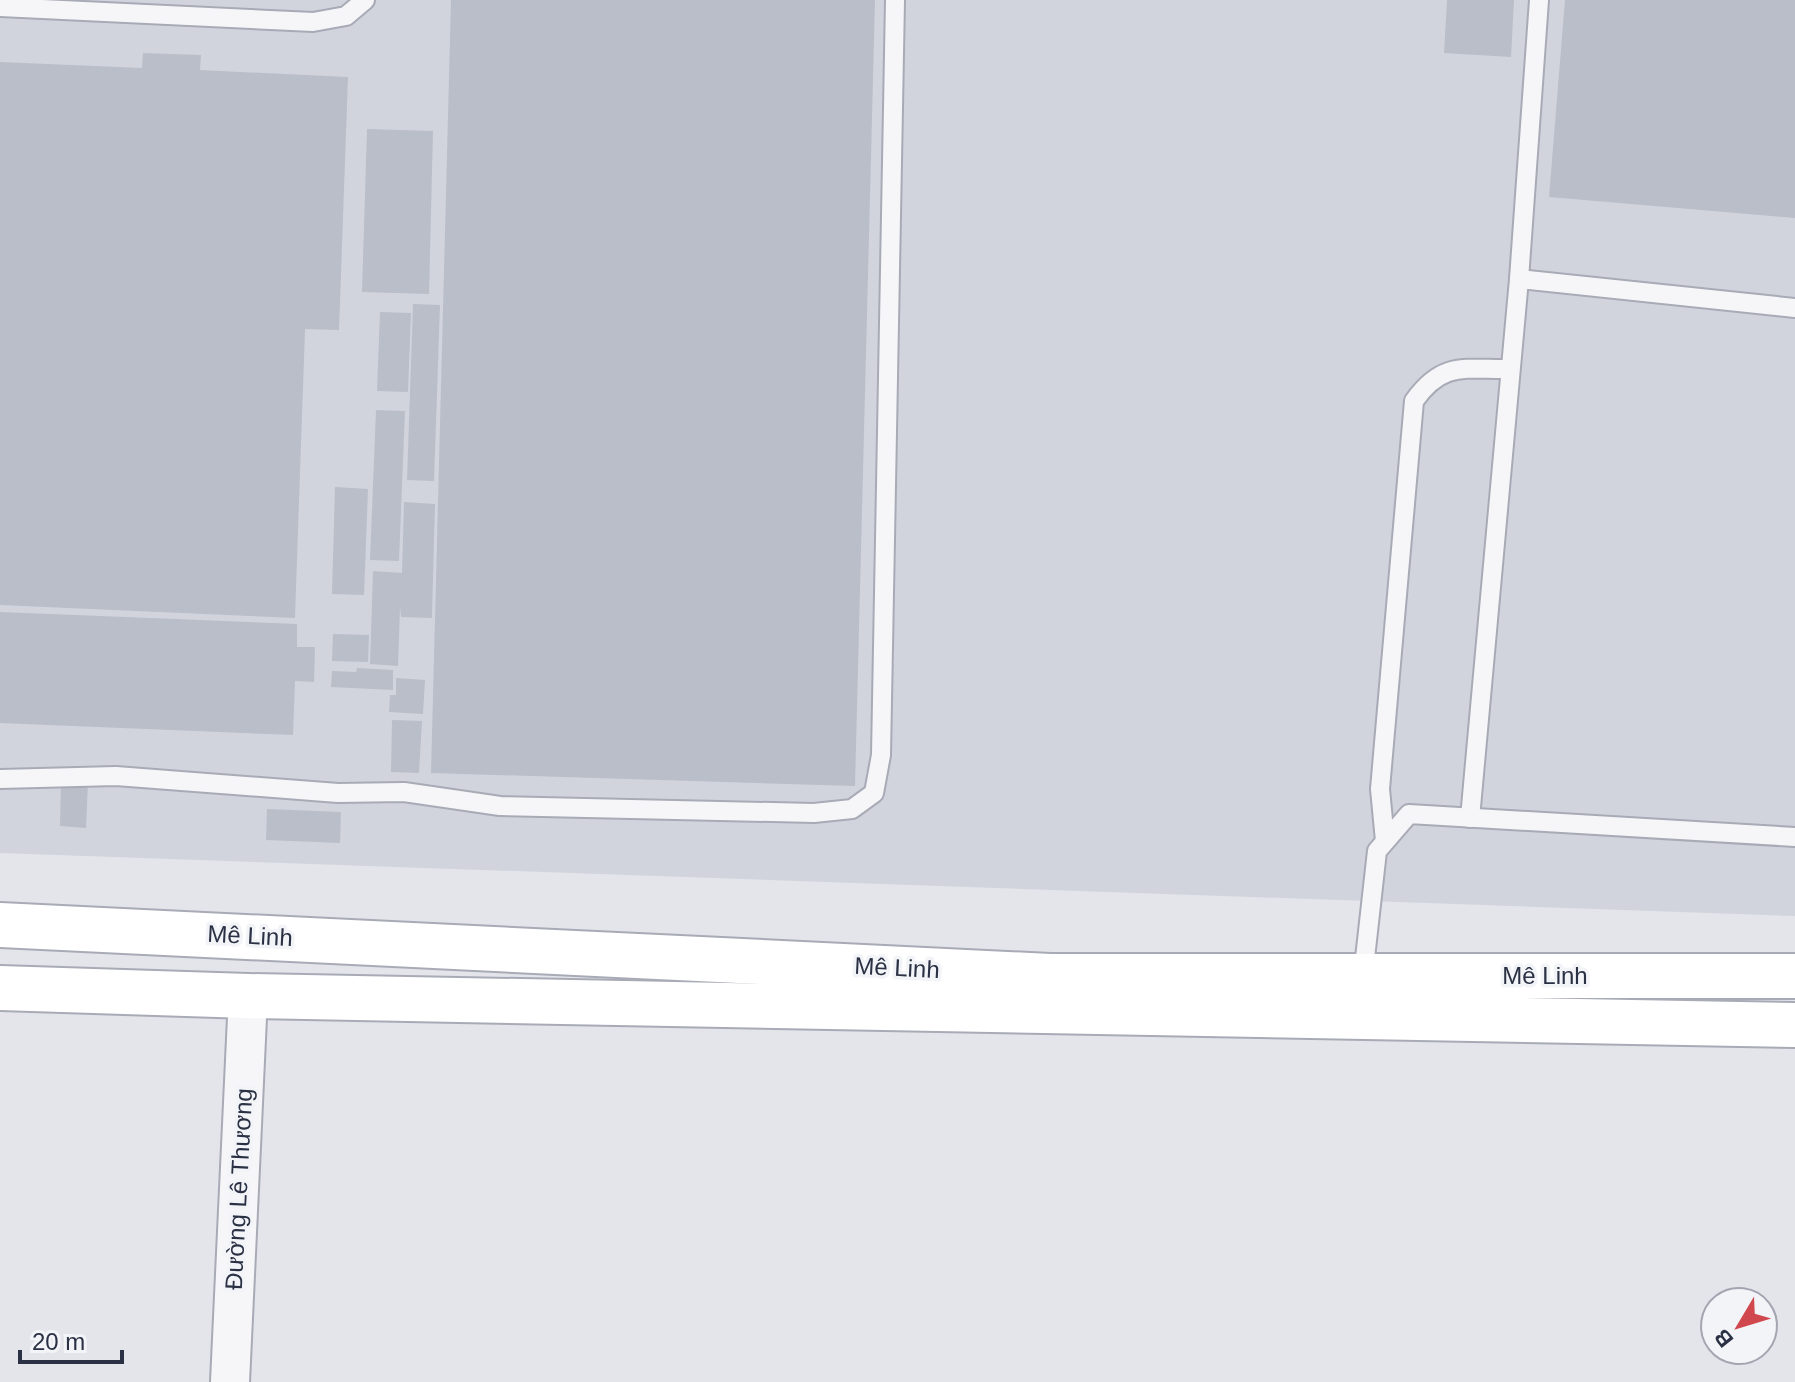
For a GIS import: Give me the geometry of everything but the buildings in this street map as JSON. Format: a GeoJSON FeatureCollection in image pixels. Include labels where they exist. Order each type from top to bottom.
{"type":"FeatureCollection","features":[{"type":"Feature","properties":{"kind":"main road","name":"Mê Linh"},"geometry":{"type":"LineString","coordinates":[[0,925],[1050,976],[1795,976]]}},
{"type":"Feature","properties":{"kind":"main road","name":"Mê Linh"},"geometry":{"type":"LineString","coordinates":[[0,988],[248,996],[1795,1025]]}},
{"type":"Feature","properties":{"kind":"street","name":"Đường Lê Thương"},"geometry":{"type":"LineString","coordinates":[[230,1382],[248,996]]}},
{"type":"Feature","properties":{"kind":"lane"},"geometry":{"type":"LineString","coordinates":[[0,7],[313,22],[346,16],[365,0]]}},
{"type":"Feature","properties":{"kind":"lane"},"geometry":{"type":"LineString","coordinates":[[0,779],[116,776],[338,793],[404,792],[500,806],[799,812],[852,809],[874,793],[881,755],[895,0]]}},
{"type":"Feature","properties":{"kind":"lane"},"geometry":{"type":"LineString","coordinates":[[1470,818],[1519,279],[1539,0]]}},
{"type":"Feature","properties":{"kind":"lane"},"geometry":{"type":"LineString","coordinates":[[1519,279],[1795,308]]}},
{"type":"Feature","properties":{"kind":"lane"},"geometry":{"type":"LineString","coordinates":[[1385,841],[1380,789],[1414,401],[1425,386],[1447,370],[1510,369]]}},
{"type":"Feature","properties":{"kind":"lane"},"geometry":{"type":"LineString","coordinates":[[1363,976],[1377,851],[1409,814],[1795,837]]}},
{"type":"Feature","properties":{"kind":"shaded area"},"geometry":{"type":"Polygon","coordinates":[[[0,0],[1795,0],[1795,916],[0,853],[0,0]]]}}]}
